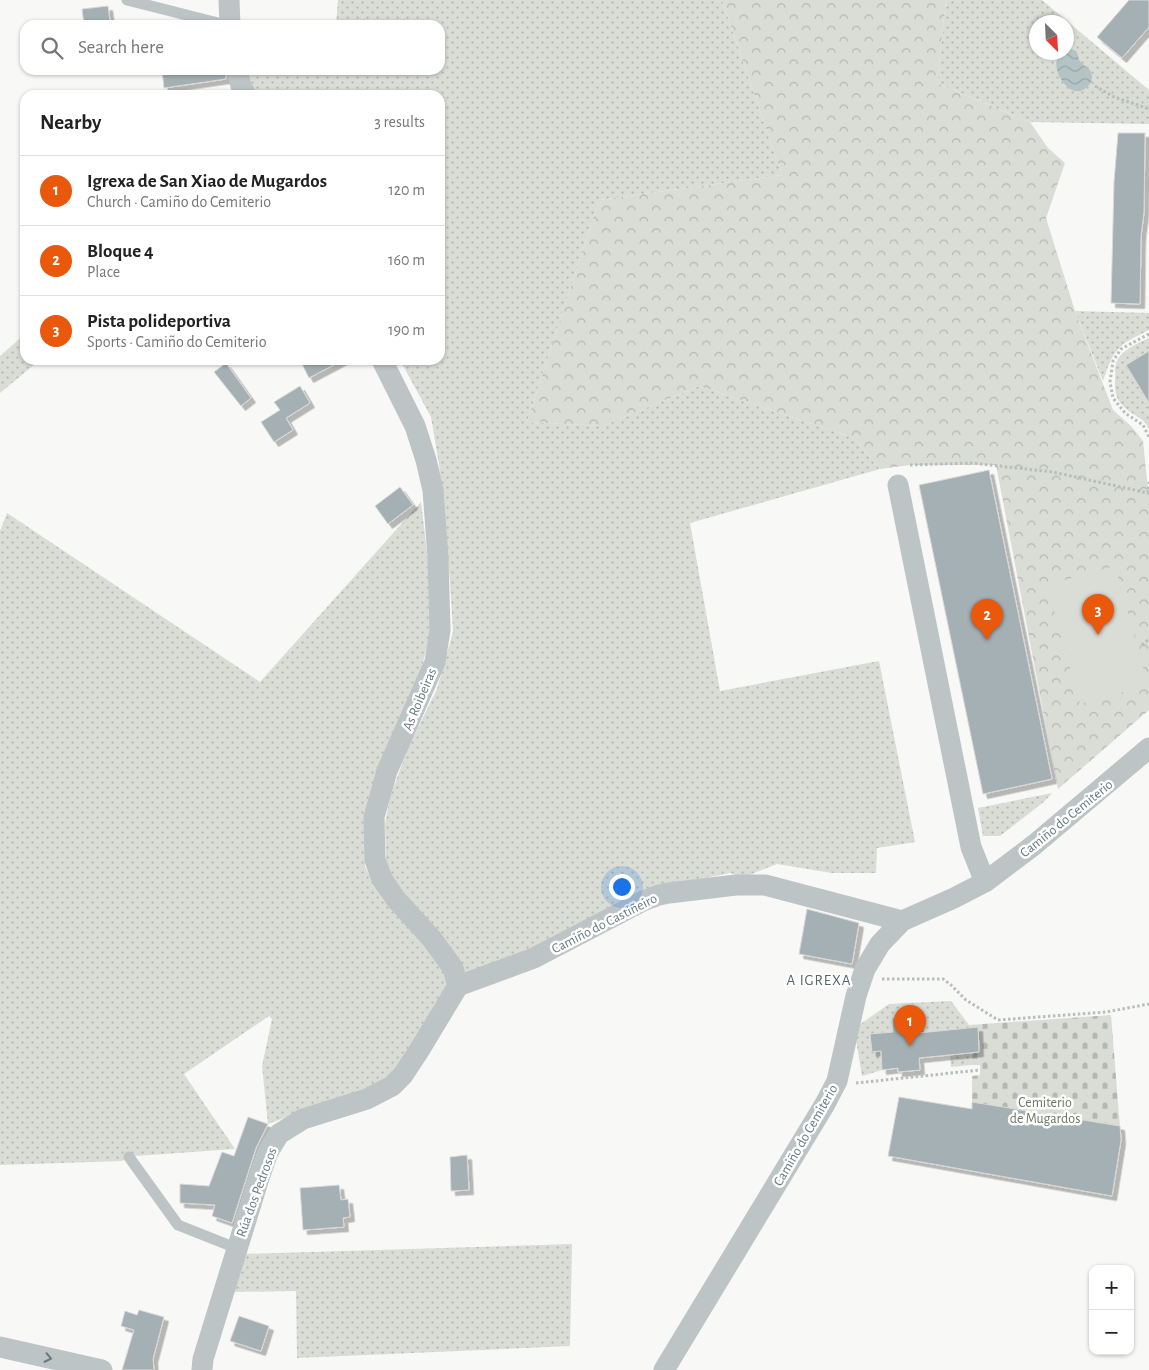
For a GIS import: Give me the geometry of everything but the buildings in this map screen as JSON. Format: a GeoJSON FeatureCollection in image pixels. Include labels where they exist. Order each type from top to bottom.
{"type":"FeatureCollection","features":[{"type":"Feature","properties":{"kind":"street"},"geometry":{"type":"LineString","coordinates":[[229,0],[230,20]]}},
{"type":"Feature","properties":{"kind":"street"},"geometry":{"type":"LineString","coordinates":[[238,75],[243,90]]}},
{"type":"Feature","properties":{"kind":"street","name":"As Roibeiras"},"geometry":{"type":"LineString","coordinates":[[384,365],[415,426],[433,490],[438,557],[440,630],[435,662],[387,771],[374,816],[375,860],[382,879],[395,898],[432,939],[453,968],[458,986]]}},
{"type":"Feature","properties":{"kind":"street"},"geometry":{"type":"LineString","coordinates":[[898,485],[971,846],[985,882]]}},
{"type":"Feature","properties":{"kind":"street","name":"Camiño do Cemiterio"},"geometry":{"type":"LineString","coordinates":[[664,1370],[825,1104],[836,1081],[861,980],[865,969],[880,944],[902,921],[985,882],[1034,845],[1149,748]]}},
{"type":"Feature","properties":{"kind":"street","name":"Camiño do Castiñeiro"},"geometry":{"type":"LineString","coordinates":[[458,986],[534,958],[643,901],[664,894],[736,885],[765,885],[902,921]]}},
{"type":"Feature","properties":{"kind":"street","name":"Rúa dos Pedrosos"},"geometry":{"type":"LineString","coordinates":[[202,1370],[203,1359],[236,1248],[268,1152],[279,1134],[303,1119],[367,1098],[392,1086],[403,1075],[458,986]]}},
{"type":"Feature","properties":{"kind":"street"},"geometry":{"type":"LineString","coordinates":[[0,1347],[102,1370]]}},
{"type":"Feature","properties":{"kind":"lane"},"geometry":{"type":"LineString","coordinates":[[127,0],[206,20]]}},
{"type":"Feature","properties":{"kind":"lane"},"geometry":{"type":"LineString","coordinates":[[129,1157],[178,1225],[236,1248]]}},
{"type":"Feature","properties":{"kind":"path"},"geometry":{"type":"LineString","coordinates":[[1096,86],[1114,98],[1149,110]]}},
{"type":"Feature","properties":{"kind":"path"},"geometry":{"type":"LineString","coordinates":[[1149,334],[1121,350],[1113,361],[1110,382],[1113,398],[1125,413],[1143,425],[1149,437]]}},
{"type":"Feature","properties":{"kind":"path"},"geometry":{"type":"LineString","coordinates":[[910,464],[972,463],[1054,472],[1148,493],[1149,482]]}},
{"type":"Feature","properties":{"kind":"path"},"geometry":{"type":"LineString","coordinates":[[1142,645],[1149,639]]}},
{"type":"Feature","properties":{"kind":"path"},"geometry":{"type":"LineString","coordinates":[[861,980],[943,979],[966,1000],[998,1020],[1106,1012],[1149,1004]]}},
{"type":"Feature","properties":{"kind":"path"},"geometry":{"type":"LineString","coordinates":[[852,1084],[863,1081],[980,1070]]}},
{"type":"Feature","properties":{"kind":"green space"},"geometry":{"type":"Polygon","coordinates":[[[338,0],[722,0],[782,175],[599,200],[527,422],[602,426],[699,386],[854,438],[880,469],[690,523],[720,691],[879,661],[915,842],[877,848],[876,873],[832,873],[777,864],[744,877],[730,873],[652,889],[517,960],[467,975],[428,920],[399,887],[386,867],[385,824],[390,797],[408,748],[437,689],[453,632],[439,464],[431,417],[403,365],[445,365],[445,90],[252,90],[245,76],[445,75],[445,20],[336,20],[338,0]]]}},
{"type":"Feature","properties":{"kind":"green space"},"geometry":{"type":"Polygon","coordinates":[[[722,0],[946,0],[937,83],[1030,122],[1048,148],[1065,163],[1046,218],[1075,311],[1113,410],[1132,427],[1143,441],[1148,490],[1149,486],[1149,710],[1058,789],[996,465],[910,465],[880,469],[854,438],[699,386],[602,426],[527,422],[599,200],[782,175],[722,0]]]}},
{"type":"Feature","properties":{"kind":"green space"},"geometry":{"type":"Polygon","coordinates":[[[946,0],[1042,0],[1060,15],[1029,15],[1029,60],[1074,60],[1074,27],[1149,90],[1149,124],[1030,122],[937,83],[946,0]]]}},
{"type":"Feature","properties":{"kind":"green space"},"geometry":{"type":"Polygon","coordinates":[[[1075,311],[1149,313],[1149,330],[1118,349],[1110,361],[1103,381],[1075,311]]]}},
{"type":"Feature","properties":{"kind":"green space"},"geometry":{"type":"Polygon","coordinates":[[[20,338],[20,365],[34,365],[0,393],[0,356],[20,338]]]}},
{"type":"Feature","properties":{"kind":"green space"},"geometry":{"type":"Polygon","coordinates":[[[1149,338],[1149,351],[1126,365],[1149,403],[1149,429],[1144,421],[1126,409],[1118,400],[1115,387],[1115,366],[1121,355],[1149,338]]]}},
{"type":"Feature","properties":{"kind":"green space"},"geometry":{"type":"Polygon","coordinates":[[[421,502],[432,594],[432,628],[421,670],[365,818],[365,867],[383,900],[432,951],[440,963],[448,983],[394,1073],[374,1088],[328,1102],[268,1124],[262,1066],[272,1019],[269,1016],[184,1074],[235,1149],[135,1156],[122,1161],[0,1165],[0,531],[7,513],[260,682],[421,502]]]}},
{"type":"Feature","properties":{"kind":"green space"},"geometry":{"type":"Polygon","coordinates":[[[1115,566],[1148,685],[1080,704],[1047,585],[1115,566]]]}},
{"type":"Feature","properties":{"kind":"green space"},"geometry":{"type":"Polygon","coordinates":[[[1052,793],[1045,801],[1000,836],[983,836],[978,808],[1052,793]]]}},
{"type":"Feature","properties":{"kind":"green space"},"geometry":{"type":"Polygon","coordinates":[[[951,1001],[969,1025],[971,1065],[951,1067],[948,1030],[919,1033],[917,1016],[893,1018],[893,1032],[870,1034],[872,1052],[881,1051],[882,1070],[862,1076],[856,1040],[859,1025],[889,1004],[951,1001]]]}},
{"type":"Feature","properties":{"kind":"green space","name":"Cemiterio de Mugardos"},"geometry":{"type":"Polygon","coordinates":[[[1111,1015],[1121,1140],[1112,1196],[888,1156],[899,1097],[972,1109],[972,1076],[980,1075],[980,1065],[971,1065],[969,1025],[1111,1015]]]}},
{"type":"Feature","properties":{"kind":"green space"},"geometry":{"type":"Polygon","coordinates":[[[572,1244],[570,1346],[297,1358],[296,1291],[231,1292],[243,1254],[572,1244]]]}},
{"type":"Feature","properties":{"kind":"water"},"geometry":{"type":"Polygon","coordinates":[[[1074,50],[1079,60],[1091,72],[1092,78],[1088,86],[1081,91],[1075,91],[1068,88],[1063,82],[1056,67],[1057,60],[1074,60],[1074,50]]]}},
{"type":"Feature","properties":{"kind":"place","name":"Pista polideportiva"},"geometry":{"type":"Point","coordinates":[1098,635]}},
{"type":"Feature","properties":{"kind":"place","name":"Bloque 4"},"geometry":{"type":"Point","coordinates":[987,640]}},
{"type":"Feature","properties":{"kind":"place","name":"Igrexa de San Xiao de Mugardos"},"geometry":{"type":"Point","coordinates":[910,1046]}},
{"type":"Feature","properties":{"kind":"district","name":"A IGREXA"},"geometry":{"type":"Point","coordinates":[819,980]}}]}
